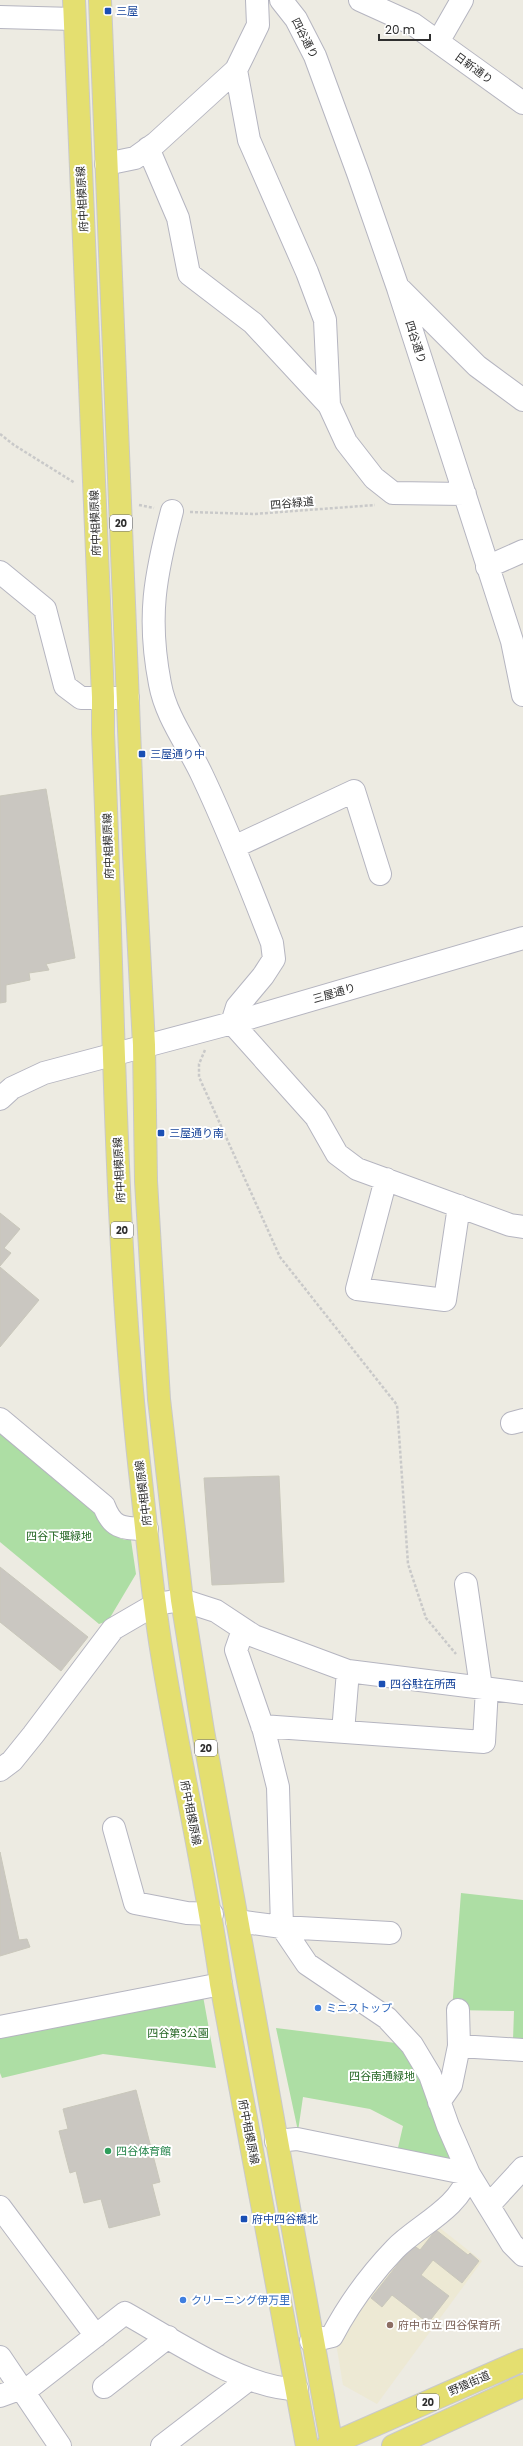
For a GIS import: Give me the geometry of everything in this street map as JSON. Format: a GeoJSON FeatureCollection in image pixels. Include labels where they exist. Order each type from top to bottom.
{"type":"FeatureCollection","features":[{"type":"Feature","properties":{"kind":"main road","name":"20"},"geometry":{"type":"LineString","coordinates":[[100,0],[128,698],[144,1045],[146,1181],[158,1383],[182,1600],[330,2445]]}},
{"type":"Feature","properties":{"kind":"main road","name":"府中相模原線"},"geometry":{"type":"LineString","coordinates":[[74,10],[103,697],[114,1054],[129,1345],[147,1529],[162,1652],[183,1773],[211,1911],[221,1984],[307,2446]]}},
{"type":"Feature","properties":{"kind":"main road"},"geometry":{"type":"LineString","coordinates":[[211,1911],[236,1912]]}},
{"type":"Feature","properties":{"kind":"main road","name":"野猿街道"},"geometry":{"type":"LineString","coordinates":[[330,2445],[523,2360]]}},
{"type":"Feature","properties":{"kind":"main road","name":"20"},"geometry":{"type":"LineString","coordinates":[[393,2446],[523,2386]]}},
{"type":"Feature","properties":{"kind":"street"},"geometry":{"type":"LineString","coordinates":[[106,164],[135,158],[236,70],[258,25],[257,0]]}},
{"type":"Feature","properties":{"kind":"street","name":"四谷通り"},"geometry":{"type":"LineString","coordinates":[[281,0],[296,19],[314,56],[398,288],[465,494],[487,567],[518,640],[523,695]]}},
{"type":"Feature","properties":{"kind":"street","name":"日新通り"},"geometry":{"type":"LineString","coordinates":[[360,0],[412,24],[523,104]]}},
{"type":"Feature","properties":{"kind":"street"},"geometry":{"type":"LineString","coordinates":[[438,42],[462,0]]}},
{"type":"Feature","properties":{"kind":"street"},"geometry":{"type":"LineString","coordinates":[[0,17],[74,10]]}},
{"type":"Feature","properties":{"kind":"street"},"geometry":{"type":"LineString","coordinates":[[236,70],[249,140],[307,272],[325,320],[329,405]]}},
{"type":"Feature","properties":{"kind":"street"},"geometry":{"type":"LineString","coordinates":[[148,148],[178,218],[189,274],[253,323],[329,405],[346,442],[374,478],[393,493],[465,494]]}},
{"type":"Feature","properties":{"kind":"street"},"geometry":{"type":"LineString","coordinates":[[398,288],[477,366],[523,400]]}},
{"type":"Feature","properties":{"kind":"street"},"geometry":{"type":"LineString","coordinates":[[172,511],[157,569],[153,605],[154,643],[160,686],[177,731],[201,773],[234,846],[272,943],[274,959],[263,976],[224,1025],[316,1117],[337,1154],[357,1169],[510,1226],[523,1227]]}},
{"type":"Feature","properties":{"kind":"street"},"geometry":{"type":"LineString","coordinates":[[487,567],[523,551]]}},
{"type":"Feature","properties":{"kind":"street"},"geometry":{"type":"LineString","coordinates":[[0,572],[45,609],[65,686],[81,698],[128,698]]}},
{"type":"Feature","properties":{"kind":"street"},"geometry":{"type":"LineString","coordinates":[[234,846],[354,791],[380,874]]}},
{"type":"Feature","properties":{"kind":"street","name":"三屋通り"},"geometry":{"type":"LineString","coordinates":[[0,1099],[12,1088],[28,1079],[144,1045],[224,1025],[523,938]]}},
{"type":"Feature","properties":{"kind":"street"},"geometry":{"type":"LineString","coordinates":[[386,1179],[357,1289],[445,1300],[459,1206]]}},
{"type":"Feature","properties":{"kind":"street"},"geometry":{"type":"LineString","coordinates":[[0,1419],[104,1506],[108,1517],[120,1527],[147,1529]]}},
{"type":"Feature","properties":{"kind":"street"},"geometry":{"type":"LineString","coordinates":[[262,1726],[484,1742],[482,1685],[466,1584]]}},
{"type":"Feature","properties":{"kind":"street"},"geometry":{"type":"LineString","coordinates":[[0,1770],[12,1760],[33,1735],[113,1629],[156,1604],[182,1600],[216,1611],[254,1636],[348,1671],[482,1685],[523,1693]]}},
{"type":"Feature","properties":{"kind":"street"},"geometry":{"type":"LineString","coordinates":[[243,1630],[236,1650],[262,1726],[278,1787],[282,1927],[307,1964],[387,2018],[412,2046],[430,2076],[439,2102],[469,2174],[512,2244],[523,2255]]}},
{"type":"Feature","properties":{"kind":"street"},"geometry":{"type":"LineString","coordinates":[[343,1732],[348,1671]]}},
{"type":"Feature","properties":{"kind":"street"},"geometry":{"type":"LineString","coordinates":[[114,1828],[135,1903],[187,1913],[211,1911]]}},
{"type":"Feature","properties":{"kind":"street"},"geometry":{"type":"LineString","coordinates":[[236,1912],[282,1927],[390,1933]]}},
{"type":"Feature","properties":{"kind":"street"},"geometry":{"type":"LineString","coordinates":[[0,2027],[221,1984]]}},
{"type":"Feature","properties":{"kind":"street"},"geometry":{"type":"LineString","coordinates":[[439,2102],[451,2085],[459,2046],[458,2010]]}},
{"type":"Feature","properties":{"kind":"street"},"geometry":{"type":"LineString","coordinates":[[459,2046],[523,2050]]}},
{"type":"Feature","properties":{"kind":"street"},"geometry":{"type":"LineString","coordinates":[[276,2140],[297,2139],[469,2174]]}},
{"type":"Feature","properties":{"kind":"street"},"geometry":{"type":"LineString","coordinates":[[488,2205],[523,2168]]}},
{"type":"Feature","properties":{"kind":"street"},"geometry":{"type":"LineString","coordinates":[[311,2341],[332,2336],[344,2312],[396,2248],[438,2216],[467,2183],[469,2174]]}},
{"type":"Feature","properties":{"kind":"street"},"geometry":{"type":"LineString","coordinates":[[0,2207],[96,2336]]}},
{"type":"Feature","properties":{"kind":"street"},"geometry":{"type":"LineString","coordinates":[[0,2396],[23,2390],[125,2313],[248,2380],[283,2389],[296,2389]]}},
{"type":"Feature","properties":{"kind":"street"},"geometry":{"type":"LineString","coordinates":[[104,2387],[168,2337]]}},
{"type":"Feature","properties":{"kind":"street"},"geometry":{"type":"LineString","coordinates":[[0,2357],[60,2446]]}},
{"type":"Feature","properties":{"kind":"street"},"geometry":{"type":"LineString","coordinates":[[162,2446],[248,2380]]}},
{"type":"Feature","properties":{"kind":"path"},"geometry":{"type":"LineString","coordinates":[[0,434],[14,445],[73,482],[94,489]]}},
{"type":"Feature","properties":{"kind":"path","name":"四谷緑道"},"geometry":{"type":"LineString","coordinates":[[120,502],[172,511],[254,514],[378,504]]}},
{"type":"Feature","properties":{"kind":"path"},"geometry":{"type":"LineString","coordinates":[[224,1025],[199,1064],[199,1076],[280,1257],[396,1406],[408,1564],[426,1618],[482,1685]]}},
{"type":"Feature","properties":{"kind":"shaded area","name":"府中市立 四谷保育所"},"geometry":{"type":"Polygon","coordinates":[[[436,2225],[482,2261],[377,2404],[343,2385],[336,2343],[401,2252],[436,2225]]]}},
{"type":"Feature","properties":{"kind":"green space","name":"四谷下堰緑地"},"geometry":{"type":"Polygon","coordinates":[[[0,1431],[98,1512],[110,1532],[119,1538],[131,1540],[136,1574],[108,1621],[99,1624],[0,1542],[0,1431]]]}},
{"type":"Feature","properties":{"kind":"green space"},"geometry":{"type":"Polygon","coordinates":[[[461,1893],[523,1900],[523,2041],[513,2040],[514,2011],[452,2010],[461,1893]]]}},
{"type":"Feature","properties":{"kind":"green space","name":"四谷第3公園"},"geometry":{"type":"Polygon","coordinates":[[[203,1996],[216,2068],[103,2054],[2,2078],[0,2073],[0,2036],[203,1996]]]}},
{"type":"Feature","properties":{"kind":"green space","name":"四谷南通緑地"},"geometry":{"type":"Polygon","coordinates":[[[276,2028],[404,2044],[461,2164],[397,2152],[403,2126],[370,2109],[303,2097],[298,2131],[276,2028]]]}},
{"type":"Feature","properties":{"kind":"building"},"geometry":{"type":"Polygon","coordinates":[[[46,789],[75,958],[46,964],[49,970],[29,973],[30,980],[6,985],[6,1002],[0,1003],[0,796],[46,789]]]}},
{"type":"Feature","properties":{"kind":"building"},"geometry":{"type":"Polygon","coordinates":[[[0,1213],[20,1229],[4,1248],[11,1253],[0,1266],[0,1213]]]}},
{"type":"Feature","properties":{"kind":"building"},"geometry":{"type":"Polygon","coordinates":[[[0,1267],[39,1300],[0,1347],[0,1267]]]}},
{"type":"Feature","properties":{"kind":"building"},"geometry":{"type":"Polygon","coordinates":[[[279,1476],[284,1582],[212,1585],[204,1478],[279,1476]]]}},
{"type":"Feature","properties":{"kind":"building"},"geometry":{"type":"Polygon","coordinates":[[[0,1567],[88,1637],[61,1671],[0,1622],[0,1567]]]}},
{"type":"Feature","properties":{"kind":"building"},"geometry":{"type":"Polygon","coordinates":[[[0,1852],[19,1940],[27,1939],[30,1947],[0,1956],[0,1852]]]}},
{"type":"Feature","properties":{"kind":"building","name":"四谷体育館"},"geometry":{"type":"Polygon","coordinates":[[[136,2090],[160,2182],[152,2184],[160,2215],[109,2228],[101,2199],[84,2203],[76,2171],[70,2173],[59,2131],[68,2129],[63,2109],[136,2090]]]}},
{"type":"Feature","properties":{"kind":"building"},"geometry":{"type":"Polygon","coordinates":[[[436,2230],[468,2255],[470,2253],[479,2261],[462,2283],[433,2260],[421,2275],[449,2296],[428,2323],[392,2295],[382,2307],[371,2298],[413,2245],[420,2250],[436,2230]]]}},
{"type":"Feature","properties":{"kind":"place","name":"三屋"},"geometry":{"type":"Point","coordinates":[108,11]}},
{"type":"Feature","properties":{"kind":"place","name":"三屋通り中"},"geometry":{"type":"Point","coordinates":[142,754]}},
{"type":"Feature","properties":{"kind":"place","name":"三屋通り南"},"geometry":{"type":"Point","coordinates":[161,1133]}},
{"type":"Feature","properties":{"kind":"place","name":"四谷駐在所西"},"geometry":{"type":"Point","coordinates":[382,1684]}},
{"type":"Feature","properties":{"kind":"place","name":"ミニストップ"},"geometry":{"type":"Point","coordinates":[318,2008]}},
{"type":"Feature","properties":{"kind":"place","name":"四谷体育館"},"geometry":{"type":"Point","coordinates":[108,2151]}},
{"type":"Feature","properties":{"kind":"place","name":"府中四谷橋北"},"geometry":{"type":"Point","coordinates":[244,2219]}},
{"type":"Feature","properties":{"kind":"place","name":"クリーニング伊万里"},"geometry":{"type":"Point","coordinates":[183,2300]}},
{"type":"Feature","properties":{"kind":"place","name":"府中市立 四谷保育所"},"geometry":{"type":"Point","coordinates":[390,2325]}}]}
